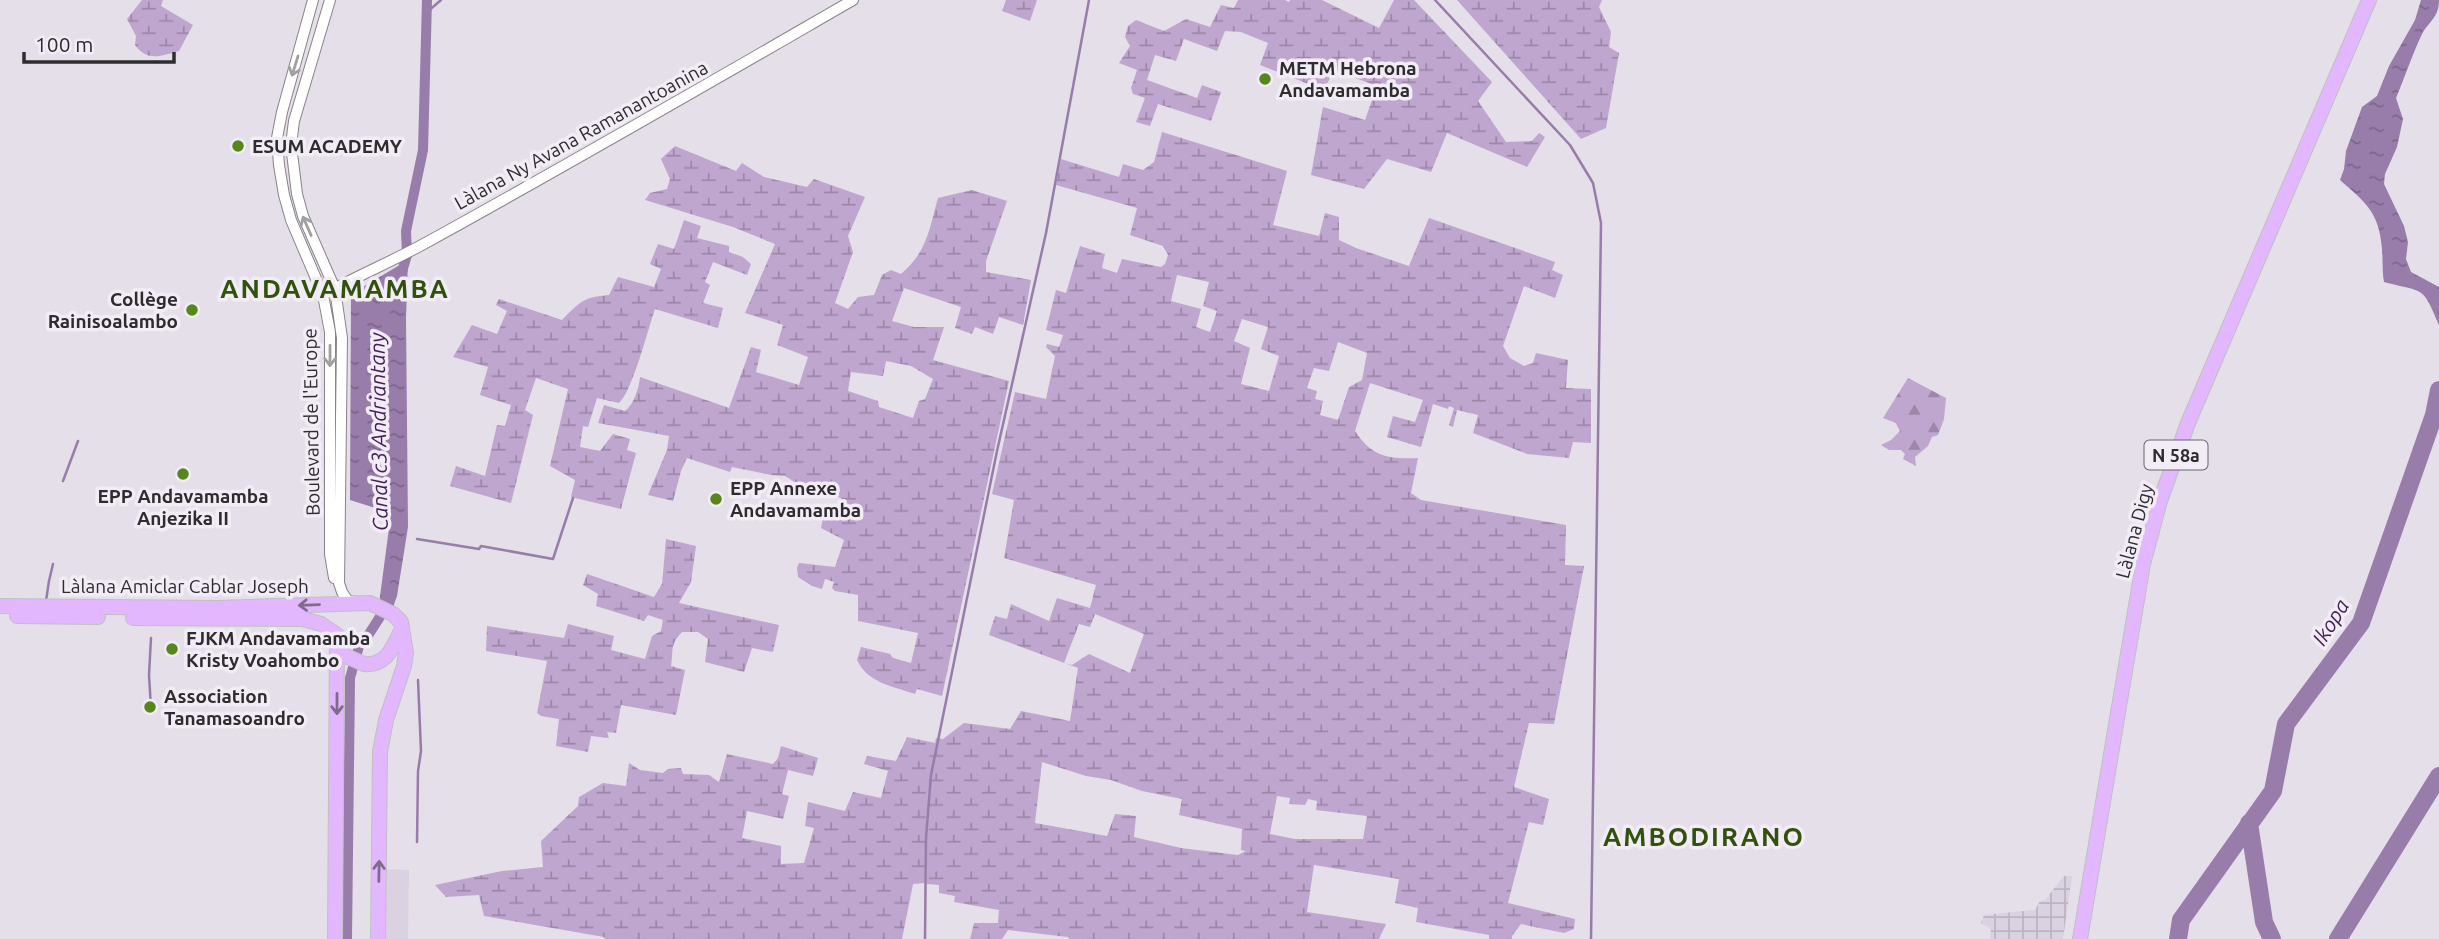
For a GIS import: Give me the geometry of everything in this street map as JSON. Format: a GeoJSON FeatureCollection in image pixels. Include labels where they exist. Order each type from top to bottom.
{"type":"FeatureCollection","features":[{"type":"Feature","properties":{"kind":"main road","name":"Làlana Digy"},"geometry":{"type":"LineString","coordinates":[[2080,939],[2143,564],[2160,502],[2188,423],[2369,0]]}},
{"type":"Feature","properties":{"kind":"main road"},"geometry":{"type":"LineString","coordinates":[[335,939],[337,635],[340,604]]}},
{"type":"Feature","properties":{"kind":"main road","name":"Làlana Amiclar Cablar Joseph"},"geometry":{"type":"LineString","coordinates":[[0,606],[217,608],[374,604]]}},
{"type":"Feature","properties":{"kind":"main road"},"geometry":{"type":"LineString","coordinates":[[374,604],[401,625],[406,653],[386,720],[380,752],[378,939]]}},
{"type":"Feature","properties":{"kind":"main road","name":"Làlana Amiclar Cablar Joseph"},"geometry":{"type":"LineString","coordinates":[[0,616],[303,619],[321,624],[337,635]]}},
{"type":"Feature","properties":{"kind":"main road"},"geometry":{"type":"LineString","coordinates":[[337,635],[337,652],[364,664],[379,663],[387,657],[401,625]]}},
{"type":"Feature","properties":{"kind":"street","name":"Boulevard de l'Europe"},"geometry":{"type":"LineString","coordinates":[[313,0],[282,112],[277,138],[278,165],[291,220],[323,295],[330,332],[330,554],[340,604]]}},
{"type":"Feature","properties":{"kind":"street"},"geometry":{"type":"LineString","coordinates":[[330,0],[294,121],[291,145],[297,194],[303,216],[335,289],[342,338],[339,583],[348,601],[374,604]]}},
{"type":"Feature","properties":{"kind":"street","name":"Làlana Ny Avana Ramanantoanina"},"geometry":{"type":"LineString","coordinates":[[323,295],[370,269],[407,253],[658,114],[853,0]]}},
{"type":"Feature","properties":{"kind":"shaded area"},"geometry":{"type":"Polygon","coordinates":[[[380,869],[409,870],[408,939],[379,939],[380,869]]]}},
{"type":"Feature","properties":{"kind":"shaded area"},"geometry":{"type":"Polygon","coordinates":[[[2064,876],[2072,876],[2063,939],[1990,939],[1991,929],[1981,923],[1984,915],[2035,910],[2064,876]]]}},
{"type":"Feature","properties":{"kind":"green space"},"geometry":{"type":"Polygon","coordinates":[[[142,0],[163,0],[161,6],[193,25],[179,51],[149,56],[135,45],[136,36],[127,19],[142,0]]]}},
{"type":"Feature","properties":{"kind":"green space"},"geometry":{"type":"Polygon","coordinates":[[[1006,0],[1037,0],[1030,21],[1002,11],[1006,0]]]}},
{"type":"Feature","properties":{"kind":"green space"},"geometry":{"type":"Polygon","coordinates":[[[1238,0],[1322,0],[1379,28],[1394,0],[1414,0],[1492,82],[1478,101],[1506,142],[1532,141],[1539,133],[1545,137],[1527,167],[1447,133],[1431,172],[1387,159],[1364,189],[1311,175],[1323,107],[1365,120],[1377,86],[1334,70],[1324,90],[1260,65],[1268,43],[1241,32],[1225,31],[1217,51],[1184,39],[1176,61],[1155,55],[1147,80],[1197,98],[1202,85],[1221,92],[1211,121],[1158,104],[1150,126],[1136,122],[1145,98],[1133,94],[1131,88],[1137,70],[1119,63],[1130,46],[1125,37],[1128,26],[1136,20],[1164,31],[1186,19],[1210,27],[1221,5],[1234,8],[1238,0]]]}},
{"type":"Feature","properties":{"kind":"green space"},"geometry":{"type":"Polygon","coordinates":[[[1457,0],[1602,0],[1599,7],[1611,32],[1609,47],[1619,53],[1606,128],[1581,139],[1457,0]]]}},
{"type":"Feature","properties":{"kind":"green space"},"geometry":{"type":"Polygon","coordinates":[[[1162,132],[1287,171],[1273,225],[1319,236],[1325,213],[1339,217],[1339,240],[1409,266],[1429,218],[1555,262],[1552,270],[1563,275],[1555,298],[1524,286],[1503,346],[1510,358],[1524,366],[1533,363],[1536,353],[1568,360],[1566,388],[1591,389],[1591,443],[1573,442],[1569,458],[1527,454],[1473,433],[1478,415],[1457,410],[1453,427],[1449,425],[1454,408],[1449,406],[1448,409],[1433,404],[1421,447],[1387,437],[1393,416],[1415,422],[1423,400],[1370,383],[1355,431],[1361,440],[1382,455],[1418,458],[1411,493],[1421,500],[1566,525],[1565,565],[1584,566],[1554,724],[1529,723],[1514,787],[1549,799],[1543,825],[1529,822],[1508,903],[1575,919],[1574,929],[1564,933],[1521,924],[1512,939],[1489,939],[1489,935],[1416,922],[1418,908],[1395,903],[1399,879],[1314,865],[1307,912],[1386,924],[1379,939],[1069,939],[1008,930],[1002,939],[970,939],[974,923],[998,923],[999,910],[954,902],[955,896],[939,893],[939,885],[927,884],[927,824],[925,883],[913,884],[902,939],[605,939],[484,916],[479,895],[446,897],[435,885],[502,871],[543,867],[541,841],[578,806],[579,797],[603,783],[626,786],[629,763],[640,770],[663,773],[668,769],[681,768],[683,774],[709,775],[719,782],[727,754],[773,764],[778,758],[781,746],[818,758],[813,776],[788,770],[782,794],[789,796],[783,819],[747,811],[742,838],[781,846],[781,864],[804,863],[814,828],[805,826],[808,802],[845,811],[853,792],[881,798],[888,771],[864,764],[867,756],[896,761],[907,737],[935,743],[936,738],[943,739],[964,723],[1010,729],[1021,711],[1070,721],[1078,668],[1066,663],[1072,665],[1089,654],[1130,673],[1144,634],[1095,614],[1090,627],[1079,624],[1064,663],[989,635],[995,616],[1007,619],[1011,604],[1049,621],[1057,598],[1090,608],[1096,585],[1004,558],[1014,500],[992,494],[1015,392],[1046,399],[1055,356],[1046,347],[1047,344],[1059,347],[1063,335],[1046,330],[1056,290],[1066,293],[1080,246],[1105,254],[1102,268],[1117,273],[1122,259],[1161,267],[1168,255],[1163,246],[1130,235],[1137,208],[1056,185],[1061,159],[1119,177],[1123,164],[1143,170],[1154,162],[1162,132]],[[1177,275],[1171,301],[1201,309],[1196,327],[1210,332],[1217,311],[1203,306],[1209,282],[1177,275]],[[1242,319],[1234,341],[1250,348],[1241,384],[1269,391],[1279,356],[1261,349],[1268,327],[1242,319]],[[1338,342],[1329,371],[1314,368],[1307,388],[1317,391],[1315,399],[1323,401],[1320,415],[1338,420],[1349,387],[1362,380],[1367,353],[1338,342]],[[1042,762],[1035,823],[1107,836],[1115,814],[1136,816],[1134,837],[1181,848],[1238,855],[1246,851],[1241,850],[1242,829],[1179,815],[1182,799],[1142,791],[1042,762]],[[1277,796],[1270,834],[1295,839],[1363,839],[1367,816],[1316,810],[1317,801],[1308,799],[1305,805],[1289,804],[1290,798],[1277,796]]]}},
{"type":"Feature","properties":{"kind":"green space"},"geometry":{"type":"Polygon","coordinates":[[[675,146],[736,171],[742,163],[764,177],[807,187],[814,179],[865,197],[848,236],[853,252],[835,303],[848,309],[858,297],[874,295],[882,275],[891,270],[901,274],[910,266],[926,240],[938,198],[972,190],[1007,201],[986,261],[986,272],[1031,280],[1023,325],[999,317],[993,334],[975,327],[972,334],[955,328],[961,307],[904,288],[892,321],[914,327],[944,327],[933,360],[1009,381],[942,696],[917,689],[915,694],[882,683],[867,674],[857,660],[861,647],[890,654],[893,658],[911,663],[918,633],[858,621],[858,595],[835,591],[832,588],[834,582],[825,579],[822,589],[798,577],[799,563],[835,567],[844,540],[821,528],[823,518],[837,520],[841,498],[798,484],[785,476],[732,467],[730,472],[687,458],[673,501],[648,495],[667,450],[669,436],[598,423],[604,405],[625,411],[628,408],[636,395],[640,377],[729,408],[751,347],[761,350],[756,372],[799,385],[808,357],[777,345],[783,325],[745,313],[775,244],[733,227],[645,200],[650,193],[667,189],[670,179],[661,159],[675,146]],[[886,361],[883,376],[851,372],[848,391],[878,401],[879,407],[913,418],[919,401],[925,399],[933,379],[911,366],[886,361]]]}},
{"type":"Feature","properties":{"kind":"green space"},"geometry":{"type":"Polygon","coordinates":[[[684,220],[701,226],[697,238],[729,246],[729,252],[743,257],[751,264],[747,275],[713,262],[705,282],[710,285],[703,303],[723,308],[718,328],[655,309],[624,397],[619,403],[597,398],[588,427],[583,426],[580,447],[600,451],[613,434],[630,439],[627,450],[636,453],[621,509],[571,497],[575,480],[550,466],[568,389],[536,378],[525,410],[533,415],[511,503],[450,486],[456,466],[485,476],[497,425],[505,426],[511,405],[480,395],[488,367],[453,357],[472,325],[497,334],[507,311],[496,305],[499,299],[562,320],[582,302],[609,295],[618,277],[654,287],[661,269],[650,264],[658,244],[674,249],[684,220]]]}},
{"type":"Feature","properties":{"kind":"green space"},"geometry":{"type":"Polygon","coordinates":[[[1908,378],[1946,398],[1944,419],[1938,435],[1932,437],[1928,446],[1915,457],[1916,466],[1903,459],[1905,454],[1901,450],[1889,450],[1881,445],[1900,431],[1896,423],[1883,418],[1908,378]]]}},
{"type":"Feature","properties":{"kind":"green space"},"geometry":{"type":"Polygon","coordinates":[[[666,539],[696,546],[691,582],[679,603],[779,625],[773,652],[752,648],[744,672],[705,662],[708,639],[698,632],[682,632],[674,644],[671,666],[685,670],[676,715],[621,705],[616,733],[607,732],[609,738],[591,736],[588,752],[556,746],[559,719],[537,713],[547,661],[486,651],[487,626],[564,638],[568,624],[614,636],[611,650],[645,659],[652,636],[661,631],[663,620],[648,615],[644,621],[596,606],[598,594],[583,585],[587,574],[654,597],[662,584],[666,539]]]}},
{"type":"Feature","properties":{"kind":"water"},"geometry":{"type":"Polygon","coordinates":[[[2421,0],[2439,0],[2439,6],[2422,34],[2396,98],[2403,119],[2384,184],[2404,226],[2408,242],[2406,259],[2411,272],[2439,287],[2439,325],[2425,296],[2420,292],[2384,282],[2378,226],[2370,209],[2340,180],[2346,151],[2362,107],[2377,96],[2389,66],[2415,20],[2421,0]]]}},
{"type":"Feature","properties":{"kind":"water"},"geometry":{"type":"Polygon","coordinates":[[[408,260],[408,527],[397,596],[391,613],[379,604],[391,513],[350,500],[351,294],[408,260]]]}},
{"type":"Feature","properties":{"kind":"waterway","name":"Canal c3 Andriantany"},"geometry":{"type":"LineString","coordinates":[[401,275],[407,255],[406,231],[423,150],[427,0]]}},
{"type":"Feature","properties":{"kind":"waterway"},"geometry":{"type":"LineString","coordinates":[[426,13],[441,0]]}},
{"type":"Feature","properties":{"kind":"waterway"},"geometry":{"type":"LineString","coordinates":[[925,939],[926,838],[931,775],[997,451],[1046,233],[1089,0]]}},
{"type":"Feature","properties":{"kind":"waterway"},"geometry":{"type":"LineString","coordinates":[[1435,0],[1570,145],[1593,183],[1601,223],[1591,939]]}},
{"type":"Feature","properties":{"kind":"waterway","name":"Ikopa"},"geometry":{"type":"LineString","coordinates":[[2178,939],[2181,920],[2273,791],[2286,724],[2361,623],[2434,415],[2439,390]]}},
{"type":"Feature","properties":{"kind":"waterway"},"geometry":{"type":"LineString","coordinates":[[63,481],[78,441]]}},
{"type":"Feature","properties":{"kind":"waterway"},"geometry":{"type":"LineString","coordinates":[[417,539],[479,549],[481,546],[553,559],[573,498]]}},
{"type":"Feature","properties":{"kind":"waterway"},"geometry":{"type":"LineString","coordinates":[[46,601],[53,564]]}},
{"type":"Feature","properties":{"kind":"waterway","name":"Canal c3 Andriantany"},"geometry":{"type":"LineString","coordinates":[[347,939],[350,678],[360,643],[367,637],[387,606]]}},
{"type":"Feature","properties":{"kind":"waterway"},"geometry":{"type":"LineString","coordinates":[[151,638],[151,708]]}},
{"type":"Feature","properties":{"kind":"waterway"},"geometry":{"type":"LineString","coordinates":[[417,842],[418,771],[421,751],[418,680]]}},
{"type":"Feature","properties":{"kind":"waterway","name":"Ikopa"},"geometry":{"type":"LineString","coordinates":[[2338,939],[2439,776]]}},
{"type":"Feature","properties":{"kind":"waterway","name":"Ikopa"},"geometry":{"type":"LineString","coordinates":[[2249,823],[2264,922],[2272,939]]}},
{"type":"Feature","properties":{"kind":"place","name":"METM Hebrona Andavamamba"},"geometry":{"type":"Point","coordinates":[1265,79]}},
{"type":"Feature","properties":{"kind":"place","name":"ESUM ACADEMY"},"geometry":{"type":"Point","coordinates":[238,146]}},
{"type":"Feature","properties":{"kind":"place","name":"Collège Rainisoalambo"},"geometry":{"type":"Point","coordinates":[192,310]}},
{"type":"Feature","properties":{"kind":"place","name":"EPP Andavamamba Anjezika II"},"geometry":{"type":"Point","coordinates":[183,474]}},
{"type":"Feature","properties":{"kind":"place","name":"EPP Annexe Andavamamba"},"geometry":{"type":"Point","coordinates":[716,499]}},
{"type":"Feature","properties":{"kind":"place","name":"FJKM Andavamamba Kristy Voahombo"},"geometry":{"type":"Point","coordinates":[172,649]}},
{"type":"Feature","properties":{"kind":"place","name":"Association Tanamasoandro"},"geometry":{"type":"Point","coordinates":[150,707]}},
{"type":"Feature","properties":{"kind":"district","name":"ANDAVAMAMBA"},"geometry":{"type":"Point","coordinates":[335,288]}},
{"type":"Feature","properties":{"kind":"district","name":"AMBODIRANO"},"geometry":{"type":"Point","coordinates":[1704,836]}}]}
